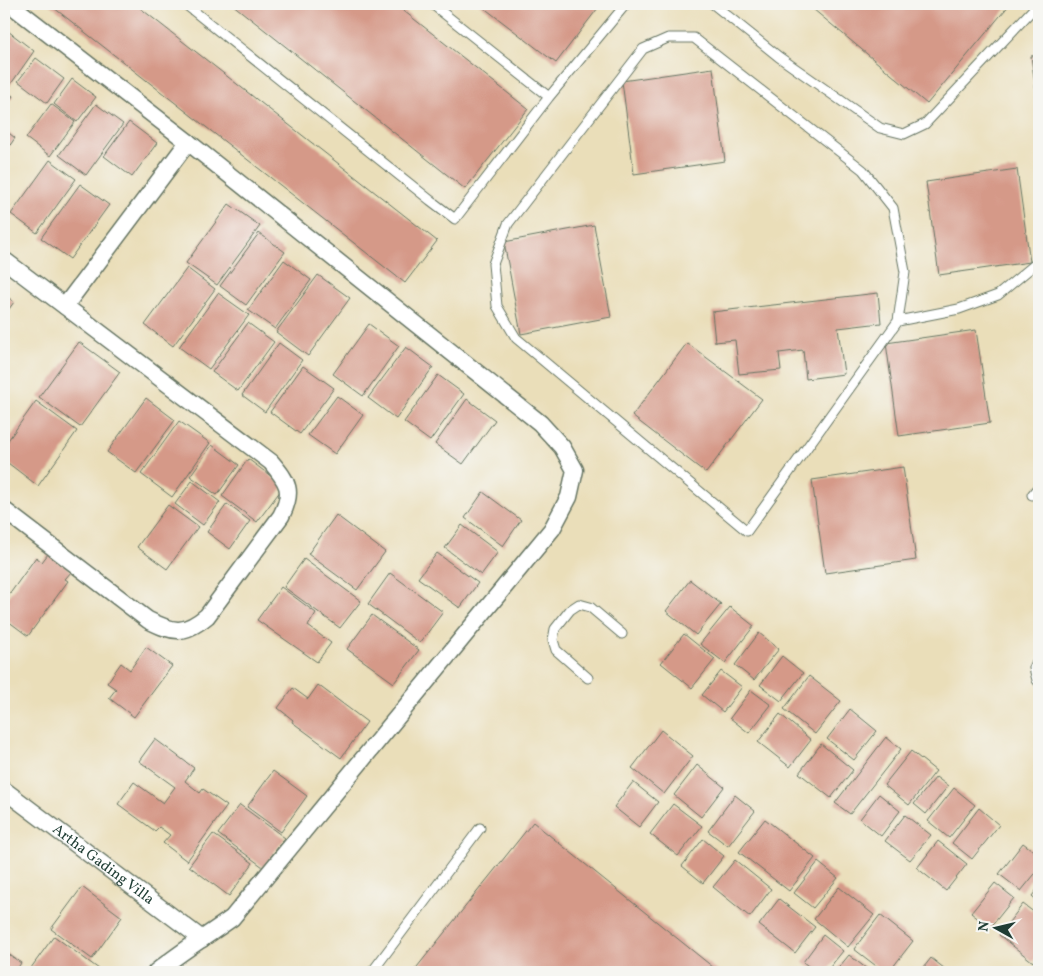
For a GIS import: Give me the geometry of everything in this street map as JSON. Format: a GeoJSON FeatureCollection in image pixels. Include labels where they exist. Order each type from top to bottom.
{"type":"FeatureCollection","features":[{"type":"Feature","properties":{"kind":"street"},"geometry":{"type":"LineString","coordinates":[[10,4],[188,142],[540,423],[562,447],[575,470],[569,497],[552,529],[232,918],[156,972]]}},
{"type":"Feature","properties":{"kind":"street"},"geometry":{"type":"LineString","coordinates":[[65,306],[188,142]]}},
{"type":"Feature","properties":{"kind":"street"},"geometry":{"type":"LineString","coordinates":[[4,260],[271,462],[288,486],[288,503],[281,516],[207,616],[195,626],[179,630],[163,628],[148,620],[4,510]]}},
{"type":"Feature","properties":{"kind":"street","name":"Artha Gading Villa"},"geometry":{"type":"LineString","coordinates":[[4,790],[202,939]]}},
{"type":"Feature","properties":{"kind":"lane"},"geometry":{"type":"LineString","coordinates":[[185,4],[455,218],[549,97],[626,4]]}},
{"type":"Feature","properties":{"kind":"lane"},"geometry":{"type":"LineString","coordinates":[[432,4],[549,97]]}},
{"type":"Feature","properties":{"kind":"lane"},"geometry":{"type":"LineString","coordinates":[[714,4],[779,57],[880,128],[904,134],[925,124],[1038,4]]}},
{"type":"Feature","properties":{"kind":"lane"},"geometry":{"type":"LineString","coordinates":[[898,321],[905,272],[893,208],[863,170],[694,38],[668,38],[644,49],[508,224],[493,264],[497,306],[516,338],[747,530],[898,321],[959,309],[998,295],[1039,261]]}},
{"type":"Feature","properties":{"kind":"lane"},"geometry":{"type":"LineString","coordinates":[[1032,495],[1039,486]]}},
{"type":"Feature","properties":{"kind":"lane"},"geometry":{"type":"LineString","coordinates":[[588,678],[556,650],[552,640],[555,629],[565,616],[579,604],[590,607],[622,634]]}},
{"type":"Feature","properties":{"kind":"lane"},"geometry":{"type":"LineString","coordinates":[[1039,657],[1034,668],[1039,682]]}},
{"type":"Feature","properties":{"kind":"lane"},"geometry":{"type":"LineString","coordinates":[[372,972],[480,828]]}},
{"type":"Feature","properties":{"kind":"building"},"geometry":{"type":"Polygon","coordinates":[[[49,4],[135,4],[437,241],[405,283],[49,4]]]}},
{"type":"Feature","properties":{"kind":"building"},"geometry":{"type":"Polygon","coordinates":[[[232,4],[395,4],[528,109],[465,189],[232,4]]]}},
{"type":"Feature","properties":{"kind":"building"},"geometry":{"type":"Polygon","coordinates":[[[479,4],[601,4],[556,63],[479,4]]]}},
{"type":"Feature","properties":{"kind":"building"},"geometry":{"type":"Polygon","coordinates":[[[807,4],[1010,4],[927,104],[807,4]]]}},
{"type":"Feature","properties":{"kind":"building"},"geometry":{"type":"Polygon","coordinates":[[[4,28],[34,51],[6,91],[13,96],[4,108],[4,28]]]}},
{"type":"Feature","properties":{"kind":"building"},"geometry":{"type":"Polygon","coordinates":[[[1039,55],[1039,106],[1038,106],[1031,56],[1039,55]]]}},
{"type":"Feature","properties":{"kind":"building"},"geometry":{"type":"Polygon","coordinates":[[[36,58],[64,79],[47,103],[18,81],[36,58]]]}},
{"type":"Feature","properties":{"kind":"building"},"geometry":{"type":"Polygon","coordinates":[[[713,68],[725,161],[634,174],[622,81],[713,68]]]}},
{"type":"Feature","properties":{"kind":"building"},"geometry":{"type":"Polygon","coordinates":[[[72,79],[96,97],[77,122],[54,104],[72,79]]]}},
{"type":"Feature","properties":{"kind":"building"},"geometry":{"type":"Polygon","coordinates":[[[51,104],[75,122],[50,156],[26,138],[51,104]]]}},
{"type":"Feature","properties":{"kind":"building"},"geometry":{"type":"Polygon","coordinates":[[[96,104],[123,124],[86,175],[59,155],[96,104]]]}},
{"type":"Feature","properties":{"kind":"building"},"geometry":{"type":"Polygon","coordinates":[[[129,122],[157,143],[132,177],[104,156],[129,122]]]}},
{"type":"Feature","properties":{"kind":"building"},"geometry":{"type":"Polygon","coordinates":[[[4,129],[15,138],[4,154],[4,129]]]}},
{"type":"Feature","properties":{"kind":"building"},"geometry":{"type":"Polygon","coordinates":[[[50,160],[76,179],[37,233],[11,214],[50,160]]]}},
{"type":"Feature","properties":{"kind":"building"},"geometry":{"type":"Polygon","coordinates":[[[1017,169],[1030,262],[939,275],[926,182],[1017,169]]]}},
{"type":"Feature","properties":{"kind":"building"},"geometry":{"type":"Polygon","coordinates":[[[80,184],[109,205],[70,259],[41,238],[80,184]]]}},
{"type":"Feature","properties":{"kind":"building"},"geometry":{"type":"Polygon","coordinates":[[[229,204],[260,226],[217,285],[186,263],[229,204]]]}},
{"type":"Feature","properties":{"kind":"building"},"geometry":{"type":"Polygon","coordinates":[[[594,225],[611,317],[521,334],[504,242],[594,225]]]}},
{"type":"Feature","properties":{"kind":"building"},"geometry":{"type":"Polygon","coordinates":[[[259,233],[285,252],[246,305],[220,286],[259,233]]]}},
{"type":"Feature","properties":{"kind":"building"},"geometry":{"type":"Polygon","coordinates":[[[284,260],[311,280],[275,329],[248,310],[284,260]]]}},
{"type":"Feature","properties":{"kind":"building"},"geometry":{"type":"Polygon","coordinates":[[[187,268],[215,289],[173,346],[145,325],[187,268]]]}},
{"type":"Feature","properties":{"kind":"building"},"geometry":{"type":"Polygon","coordinates":[[[318,275],[350,298],[308,356],[276,332],[318,275]]]}},
{"type":"Feature","properties":{"kind":"building"},"geometry":{"type":"Polygon","coordinates":[[[218,293],[249,315],[209,369],[179,347],[218,293]]]}},
{"type":"Feature","properties":{"kind":"building"},"geometry":{"type":"Polygon","coordinates":[[[878,293],[881,323],[838,328],[844,374],[806,379],[803,350],[779,353],[781,370],[739,374],[735,340],[715,342],[712,312],[878,293]]]}},
{"type":"Feature","properties":{"kind":"building"},"geometry":{"type":"Polygon","coordinates":[[[4,294],[14,302],[4,316],[4,294]]]}},
{"type":"Feature","properties":{"kind":"building"},"geometry":{"type":"Polygon","coordinates":[[[248,323],[274,342],[238,391],[212,372],[248,323]]]}},
{"type":"Feature","properties":{"kind":"building"},"geometry":{"type":"Polygon","coordinates":[[[369,324],[399,346],[363,396],[333,374],[369,324]]]}},
{"type":"Feature","properties":{"kind":"building"},"geometry":{"type":"Polygon","coordinates":[[[976,330],[990,423],[899,436],[886,343],[976,330]]]}},
{"type":"Feature","properties":{"kind":"building"},"geometry":{"type":"Polygon","coordinates":[[[79,342],[120,372],[80,427],[39,397],[79,342]]]}},
{"type":"Feature","properties":{"kind":"building"},"geometry":{"type":"Polygon","coordinates":[[[279,343],[302,360],[265,412],[242,395],[279,343]]]}},
{"type":"Feature","properties":{"kind":"building"},"geometry":{"type":"Polygon","coordinates":[[[687,343],[762,399],[706,473],[632,416],[687,343]]]}},
{"type":"Feature","properties":{"kind":"building"},"geometry":{"type":"Polygon","coordinates":[[[406,347],[433,367],[396,419],[368,398],[406,347]]]}},
{"type":"Feature","properties":{"kind":"building"},"geometry":{"type":"Polygon","coordinates":[[[303,366],[334,388],[300,434],[270,412],[303,366]]]}},
{"type":"Feature","properties":{"kind":"building"},"geometry":{"type":"Polygon","coordinates":[[[438,375],[464,394],[430,441],[404,422],[438,375]]]}},
{"type":"Feature","properties":{"kind":"building"},"geometry":{"type":"Polygon","coordinates":[[[337,396],[363,415],[335,454],[308,435],[337,396]]]}},
{"type":"Feature","properties":{"kind":"building"},"geometry":{"type":"Polygon","coordinates":[[[146,398],[175,420],[136,473],[107,452],[146,398]]]}},
{"type":"Feature","properties":{"kind":"building"},"geometry":{"type":"Polygon","coordinates":[[[467,399],[495,420],[463,464],[435,444],[467,399]]]}},
{"type":"Feature","properties":{"kind":"building"},"geometry":{"type":"Polygon","coordinates":[[[36,401],[77,431],[38,486],[4,460],[4,446],[36,401]]]}},
{"type":"Feature","properties":{"kind":"building"},"geometry":{"type":"Polygon","coordinates":[[[179,421],[210,443],[172,497],[141,474],[179,421]]]}},
{"type":"Feature","properties":{"kind":"building"},"geometry":{"type":"Polygon","coordinates":[[[212,445],[239,465],[217,495],[190,476],[212,445]]]}},
{"type":"Feature","properties":{"kind":"building"},"geometry":{"type":"Polygon","coordinates":[[[248,459],[284,486],[257,522],[222,496],[248,459]]]}},
{"type":"Feature","properties":{"kind":"building"},"geometry":{"type":"Polygon","coordinates":[[[903,467],[916,560],[825,573],[812,480],[903,467]]]}},
{"type":"Feature","properties":{"kind":"building"},"geometry":{"type":"Polygon","coordinates":[[[192,481],[220,502],[203,525],[175,504],[192,481]]]}},
{"type":"Feature","properties":{"kind":"building"},"geometry":{"type":"Polygon","coordinates":[[[483,492],[521,520],[503,546],[465,518],[483,492]]]}},
{"type":"Feature","properties":{"kind":"building"},"geometry":{"type":"Polygon","coordinates":[[[227,504],[250,521],[230,549],[207,532],[227,504]]]}},
{"type":"Feature","properties":{"kind":"building"},"geometry":{"type":"Polygon","coordinates":[[[168,505],[198,527],[167,569],[137,547],[168,505]]]}},
{"type":"Feature","properties":{"kind":"building"},"geometry":{"type":"Polygon","coordinates":[[[336,515],[385,552],[357,590],[308,554],[336,515]]]}},
{"type":"Feature","properties":{"kind":"building"},"geometry":{"type":"Polygon","coordinates":[[[462,525],[498,552],[481,575],[445,548],[462,525]]]}},
{"type":"Feature","properties":{"kind":"building"},"geometry":{"type":"Polygon","coordinates":[[[437,553],[478,583],[460,608],[418,578],[437,553]]]}},
{"type":"Feature","properties":{"kind":"building"},"geometry":{"type":"Polygon","coordinates":[[[48,554],[72,571],[65,579],[68,581],[28,636],[4,618],[4,602],[36,557],[42,562],[48,554]]]}},
{"type":"Feature","properties":{"kind":"building"},"geometry":{"type":"Polygon","coordinates":[[[304,559],[361,601],[340,628],[284,587],[304,559]]]}},
{"type":"Feature","properties":{"kind":"building"},"geometry":{"type":"Polygon","coordinates":[[[390,573],[443,612],[420,643],[368,604],[390,573]]]}},
{"type":"Feature","properties":{"kind":"building"},"geometry":{"type":"Polygon","coordinates":[[[690,580],[721,604],[696,635],[666,611],[690,580]]]}},
{"type":"Feature","properties":{"kind":"building"},"geometry":{"type":"Polygon","coordinates":[[[281,587],[316,613],[308,626],[331,643],[317,662],[257,620],[281,587]]]}},
{"type":"Feature","properties":{"kind":"building"},"geometry":{"type":"Polygon","coordinates":[[[730,607],[754,626],[725,663],[700,644],[730,607]]]}},
{"type":"Feature","properties":{"kind":"building"},"geometry":{"type":"Polygon","coordinates":[[[372,615],[419,650],[394,683],[347,649],[372,615]]]}},
{"type":"Feature","properties":{"kind":"building"},"geometry":{"type":"Polygon","coordinates":[[[759,633],[779,649],[754,680],[735,665],[759,633]]]}},
{"type":"Feature","properties":{"kind":"building"},"geometry":{"type":"Polygon","coordinates":[[[684,634],[715,659],[692,688],[661,663],[684,634]]]}},
{"type":"Feature","properties":{"kind":"building"},"geometry":{"type":"Polygon","coordinates":[[[146,647],[172,666],[134,717],[109,698],[116,689],[107,683],[121,663],[130,670],[146,647]]]}},
{"type":"Feature","properties":{"kind":"building"},"geometry":{"type":"Polygon","coordinates":[[[782,656],[803,673],[781,701],[760,685],[782,656]]]}},
{"type":"Feature","properties":{"kind":"building"},"geometry":{"type":"Polygon","coordinates":[[[721,671],[742,687],[723,712],[702,695],[721,671]]]}},
{"type":"Feature","properties":{"kind":"building"},"geometry":{"type":"Polygon","coordinates":[[[809,676],[841,701],[815,734],[784,709],[809,676]]]}},
{"type":"Feature","properties":{"kind":"building"},"geometry":{"type":"Polygon","coordinates":[[[318,685],[367,722],[341,758],[292,722],[293,720],[278,708],[293,688],[308,699],[318,685]]]}},
{"type":"Feature","properties":{"kind":"building"},"geometry":{"type":"Polygon","coordinates":[[[751,690],[771,705],[749,733],[730,718],[751,690]]]}},
{"type":"Feature","properties":{"kind":"building"},"geometry":{"type":"Polygon","coordinates":[[[850,709],[877,731],[854,760],[827,739],[850,709]]]}},
{"type":"Feature","properties":{"kind":"building"},"geometry":{"type":"Polygon","coordinates":[[[780,714],[811,740],[790,767],[758,742],[780,714]]]}},
{"type":"Feature","properties":{"kind":"building"},"geometry":{"type":"Polygon","coordinates":[[[661,730],[693,756],[664,794],[632,768],[661,730]]]}},
{"type":"Feature","properties":{"kind":"building"},"geometry":{"type":"Polygon","coordinates":[[[886,737],[901,749],[850,814],[835,803],[886,737]]]}},
{"type":"Feature","properties":{"kind":"building"},"geometry":{"type":"Polygon","coordinates":[[[155,739],[194,768],[185,781],[200,793],[203,789],[227,806],[187,861],[163,843],[170,835],[159,827],[155,831],[118,804],[134,782],[163,803],[175,787],[139,761],[155,739]]]}},
{"type":"Feature","properties":{"kind":"building"},"geometry":{"type":"Polygon","coordinates":[[[821,744],[853,770],[831,798],[799,773],[821,744]]]}},
{"type":"Feature","properties":{"kind":"building"},"geometry":{"type":"Polygon","coordinates":[[[911,751],[936,771],[909,805],[884,785],[911,751]]]}},
{"type":"Feature","properties":{"kind":"building"},"geometry":{"type":"Polygon","coordinates":[[[697,765],[724,787],[701,817],[674,795],[697,765]]]}},
{"type":"Feature","properties":{"kind":"building"},"geometry":{"type":"Polygon","coordinates":[[[273,771],[307,796],[281,832],[247,807],[273,771]]]}},
{"type":"Feature","properties":{"kind":"building"},"geometry":{"type":"Polygon","coordinates":[[[936,777],[948,786],[926,814],[914,804],[936,777]]]}},
{"type":"Feature","properties":{"kind":"building"},"geometry":{"type":"Polygon","coordinates":[[[633,782],[658,802],[639,827],[614,807],[633,782]]]}},
{"type":"Feature","properties":{"kind":"building"},"geometry":{"type":"Polygon","coordinates":[[[954,788],[975,805],[949,838],[928,821],[954,788]]]}},
{"type":"Feature","properties":{"kind":"building"},"geometry":{"type":"Polygon","coordinates":[[[879,794],[900,811],[881,836],[860,819],[879,794]]]}},
{"type":"Feature","properties":{"kind":"building"},"geometry":{"type":"Polygon","coordinates":[[[735,795],[755,811],[728,846],[708,831],[735,795]]]}},
{"type":"Feature","properties":{"kind":"building"},"geometry":{"type":"Polygon","coordinates":[[[673,804],[702,826],[678,856],[650,834],[673,804]]]}},
{"type":"Feature","properties":{"kind":"building"},"geometry":{"type":"Polygon","coordinates":[[[240,805],[285,838],[263,867],[218,834],[240,805]]]}},
{"type":"Feature","properties":{"kind":"building"},"geometry":{"type":"Polygon","coordinates":[[[979,808],[999,825],[972,859],[952,843],[979,808]]]}},
{"type":"Feature","properties":{"kind":"building"},"geometry":{"type":"Polygon","coordinates":[[[905,815],[931,835],[910,860],[885,841],[905,815]]]}},
{"type":"Feature","properties":{"kind":"building"},"geometry":{"type":"Polygon","coordinates":[[[765,819],[815,858],[789,891],[739,852],[765,819]]]}},
{"type":"Feature","properties":{"kind":"building"},"geometry":{"type":"Polygon","coordinates":[[[533,822],[719,972],[413,972],[533,822]]]}},
{"type":"Feature","properties":{"kind":"building"},"geometry":{"type":"Polygon","coordinates":[[[213,834],[253,863],[229,896],[189,866],[213,834]]]}},
{"type":"Feature","properties":{"kind":"building"},"geometry":{"type":"Polygon","coordinates":[[[703,839],[724,856],[703,883],[682,866],[703,839]]]}},
{"type":"Feature","properties":{"kind":"building"},"geometry":{"type":"Polygon","coordinates":[[[938,841],[967,864],[946,891],[917,868],[938,841]]]}},
{"type":"Feature","properties":{"kind":"building"},"geometry":{"type":"Polygon","coordinates":[[[1023,843],[1039,855],[1039,869],[1021,891],[999,874],[1023,843]]]}},
{"type":"Feature","properties":{"kind":"building"},"geometry":{"type":"Polygon","coordinates":[[[735,860],[771,889],[750,917],[713,887],[735,860]]]}},
{"type":"Feature","properties":{"kind":"building"},"geometry":{"type":"Polygon","coordinates":[[[818,862],[838,878],[813,908],[794,893],[818,862]]]}},
{"type":"Feature","properties":{"kind":"building"},"geometry":{"type":"Polygon","coordinates":[[[995,883],[1014,898],[990,928],[971,913],[995,883]]]}},
{"type":"Feature","properties":{"kind":"building"},"geometry":{"type":"Polygon","coordinates":[[[82,887],[122,917],[92,959],[51,929],[82,887]]]}},
{"type":"Feature","properties":{"kind":"building"},"geometry":{"type":"Polygon","coordinates":[[[839,887],[874,915],[848,947],[814,919],[839,887]]]}},
{"type":"Feature","properties":{"kind":"building"},"geometry":{"type":"Polygon","coordinates":[[[1039,887],[1039,902],[1032,896],[1039,887]]]}},
{"type":"Feature","properties":{"kind":"building"},"geometry":{"type":"Polygon","coordinates":[[[779,899],[815,927],[795,953],[759,925],[779,899]]]}},
{"type":"Feature","properties":{"kind":"building"},"geometry":{"type":"Polygon","coordinates":[[[1023,904],[1039,916],[1039,953],[1033,962],[999,935],[1023,904]]]}},
{"type":"Feature","properties":{"kind":"building"},"geometry":{"type":"Polygon","coordinates":[[[880,915],[913,941],[889,972],[884,972],[854,949],[880,915]]]}},
{"type":"Feature","properties":{"kind":"building"},"geometry":{"type":"Polygon","coordinates":[[[823,935],[843,951],[826,972],[816,972],[803,962],[823,935]]]}},
{"type":"Feature","properties":{"kind":"building"},"geometry":{"type":"Polygon","coordinates":[[[54,936],[103,972],[28,972],[54,936]]]}},
{"type":"Feature","properties":{"kind":"building"},"geometry":{"type":"Polygon","coordinates":[[[4,951],[21,963],[15,972],[4,972],[4,951]]]}},
{"type":"Feature","properties":{"kind":"building"},"geometry":{"type":"Polygon","coordinates":[[[849,955],[871,972],[835,972],[849,955]]]}},
{"type":"Feature","properties":{"kind":"building"},"geometry":{"type":"Polygon","coordinates":[[[931,958],[949,972],[920,972],[931,958]]]}}]}
